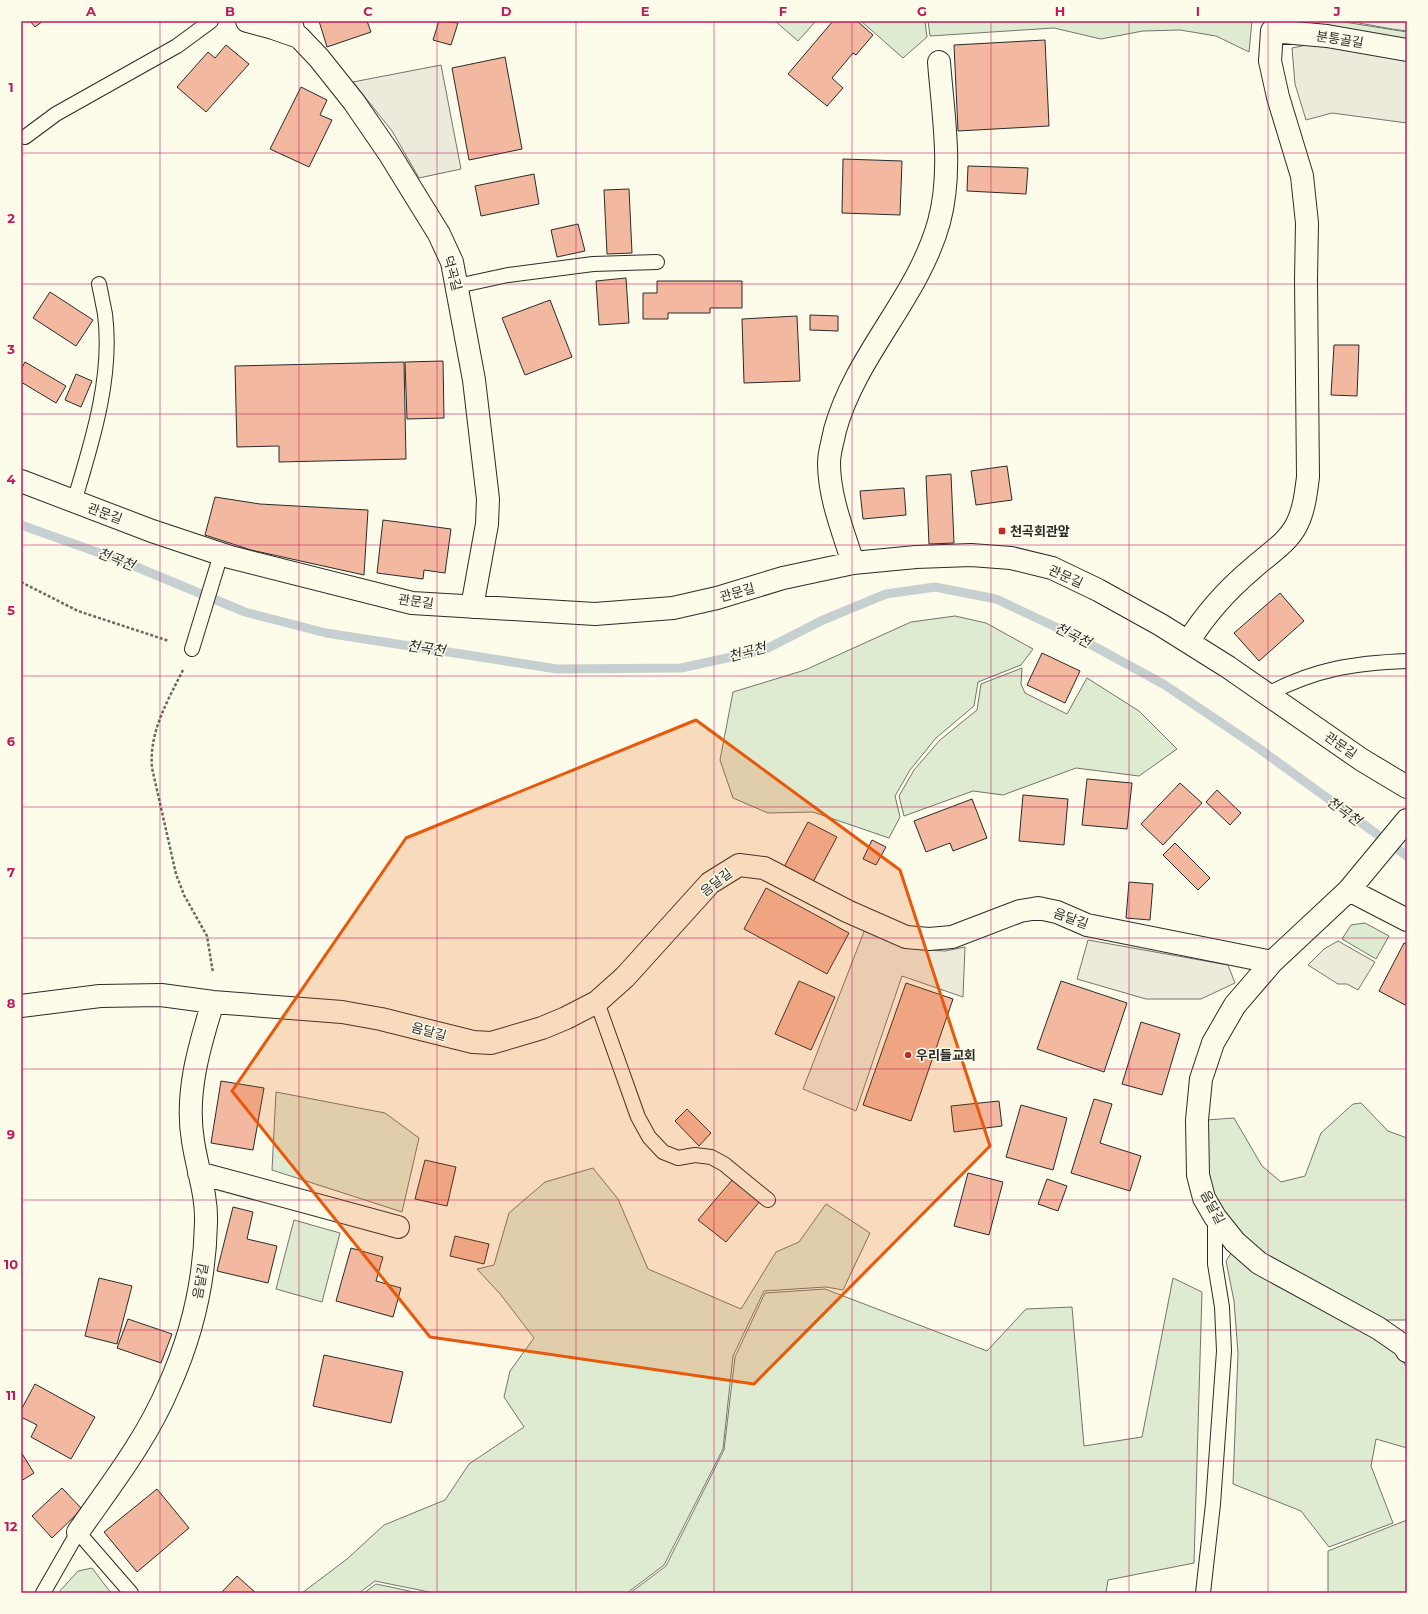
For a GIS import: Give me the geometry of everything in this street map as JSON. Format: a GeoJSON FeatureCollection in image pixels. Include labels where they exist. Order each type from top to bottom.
{"type":"FeatureCollection","features":[{"type":"Feature","properties":{"kind":"street","name":"덕곡길"},"geometry":{"type":"LineString","coordinates":[[247,21],[273,28],[297,29],[354,102],[389,153],[439,234],[452,262],[474,380],[488,499],[487,524],[472,607]]}},
{"type":"Feature","properties":{"kind":"street","name":"분통골길"},"geometry":{"type":"LineString","coordinates":[[1188,642],[1201,622],[1224,595],[1251,569],[1284,542],[1297,525],[1304,504],[1308,477],[1306,280],[1307,223],[1302,176],[1278,97],[1270,61],[1272,31],[1327,36],[1407,50]]}},
{"type":"Feature","properties":{"kind":"street"},"geometry":{"type":"LineString","coordinates":[[852,563],[831,486],[829,462],[841,409],[852,384],[910,287],[927,253],[939,222],[944,190],[945,152],[939,62]]}},
{"type":"Feature","properties":{"kind":"street","name":"관문길"},"geometry":{"type":"LineString","coordinates":[[21,481],[220,558],[412,603],[595,614],[673,608],[718,598],[783,578],[852,563],[971,555],[1011,558],[1052,568],[1098,590],[1188,642],[1268,694],[1362,760],[1407,787]]}},
{"type":"Feature","properties":{"kind":"street","name":"음달길"},"geometry":{"type":"LineString","coordinates":[[1407,820],[1356,882],[1272,962],[1235,1005],[1213,1043],[1201,1079],[1197,1120],[1198,1175],[1204,1198],[1215,1217],[1235,1242],[1259,1263],[1378,1328],[1404,1346],[1407,1351]]}},
{"type":"Feature","properties":{"kind":"street","name":"음달길"},"geometry":{"type":"LineString","coordinates":[[21,1006],[100,996],[160,995],[213,1002],[342,1012],[381,1019],[473,1042],[491,1043],[542,1028],[566,1018],[597,1002],[625,977],[710,883],[739,865],[764,868],[847,911],[906,936],[929,939],[952,937],[1020,911],[1038,908],[1057,912],[1087,925],[1272,962]]}},
{"type":"Feature","properties":{"kind":"street"},"geometry":{"type":"LineString","coordinates":[[1356,882],[1407,920]]}},
{"type":"Feature","properties":{"kind":"street","name":"음달길"},"geometry":{"type":"LineString","coordinates":[[78,1532],[144,1434],[169,1387],[191,1331],[203,1261],[206,1221],[193,1141],[191,1110],[194,1073],[201,1040],[213,1002]]}},
{"type":"Feature","properties":{"kind":"street"},"geometry":{"type":"LineString","coordinates":[[199,1173],[398,1227]]}},
{"type":"Feature","properties":{"kind":"lane"},"geometry":{"type":"LineString","coordinates":[[25,137],[56,114],[177,46],[211,21]]}},
{"type":"Feature","properties":{"kind":"lane"},"geometry":{"type":"LineString","coordinates":[[457,286],[508,275],[593,264],[656,262]]}},
{"type":"Feature","properties":{"kind":"lane"},"geometry":{"type":"LineString","coordinates":[[74,502],[97,421],[105,364],[105,314],[99,284]]}},
{"type":"Feature","properties":{"kind":"lane"},"geometry":{"type":"LineString","coordinates":[[193,644],[220,558]]}},
{"type":"Feature","properties":{"kind":"lane"},"geometry":{"type":"LineString","coordinates":[[1268,694],[1311,674],[1340,667],[1407,662]]}},
{"type":"Feature","properties":{"kind":"lane"},"geometry":{"type":"LineString","coordinates":[[597,1002],[638,1117],[649,1137],[663,1152],[678,1158],[695,1156],[711,1157],[724,1164],[768,1200]]}},
{"type":"Feature","properties":{"kind":"lane"},"geometry":{"type":"LineString","coordinates":[[1203,1593],[1214,1504],[1224,1351],[1222,1307],[1215,1264],[1215,1217]]}},
{"type":"Feature","properties":{"kind":"lane"},"geometry":{"type":"LineString","coordinates":[[44,1593],[78,1532],[131,1593]]}},
{"type":"Feature","properties":{"kind":"path"},"geometry":{"type":"LineString","coordinates":[[21,582],[78,611],[193,644],[155,732],[151,750],[156,790],[176,874],[184,895],[207,936],[214,975],[213,1002]]}},
{"type":"Feature","properties":{"kind":"highlighted area"},"geometry":{"type":"Polygon","coordinates":[[[696,720],[900,870],[990,1146],[754,1384],[430,1337],[232,1091],[406,838],[696,720]]]}},
{"type":"Feature","properties":{"kind":"green space"},"geometry":{"type":"Polygon","coordinates":[[[775,21],[816,21],[798,41],[775,21]]]}},
{"type":"Feature","properties":{"kind":"green space"},"geometry":{"type":"Polygon","coordinates":[[[861,21],[925,21],[927,37],[903,58],[861,21]]]}},
{"type":"Feature","properties":{"kind":"green space"},"geometry":{"type":"Polygon","coordinates":[[[928,21],[1252,21],[1249,52],[1216,36],[1180,30],[1143,31],[1101,39],[1054,28],[930,36],[928,21]]]}},
{"type":"Feature","properties":{"kind":"green space"},"geometry":{"type":"Polygon","coordinates":[[[1319,21],[1338,21],[1407,32],[1407,45],[1318,27],[1319,21]]]}},
{"type":"Feature","properties":{"kind":"green space"},"geometry":{"type":"Polygon","coordinates":[[[955,616],[986,623],[1033,649],[1021,665],[978,682],[974,706],[936,738],[910,770],[895,796],[900,817],[889,838],[813,812],[768,813],[733,798],[720,760],[733,692],[805,670],[911,622],[955,616]]]}},
{"type":"Feature","properties":{"kind":"green space"},"geometry":{"type":"Polygon","coordinates":[[[1022,668],[1021,684],[1025,693],[1067,714],[1087,678],[1139,711],[1177,749],[1139,776],[1076,768],[1003,795],[973,791],[904,816],[899,796],[914,770],[940,740],[977,710],[981,684],[1022,668]]]}},
{"type":"Feature","properties":{"kind":"green space"},"geometry":{"type":"Polygon","coordinates":[[[1365,923],[1389,936],[1376,959],[1342,939],[1351,925],[1365,923]]]}},
{"type":"Feature","properties":{"kind":"green space"},"geometry":{"type":"Polygon","coordinates":[[[276,1092],[385,1113],[419,1138],[402,1212],[272,1170],[276,1092]]]}},
{"type":"Feature","properties":{"kind":"green space"},"geometry":{"type":"Polygon","coordinates":[[[1361,1103],[1388,1131],[1407,1138],[1407,1320],[1381,1320],[1263,1256],[1221,1211],[1205,1173],[1206,1120],[1234,1118],[1262,1166],[1281,1182],[1305,1176],[1321,1133],[1353,1104],[1361,1103]]]}},
{"type":"Feature","properties":{"kind":"green space"},"geometry":{"type":"Polygon","coordinates":[[[593,1168],[618,1199],[648,1269],[741,1309],[776,1252],[799,1242],[826,1204],[870,1233],[843,1290],[826,1287],[764,1291],[733,1356],[723,1449],[664,1565],[627,1593],[434,1593],[375,1581],[359,1593],[302,1593],[347,1559],[384,1525],[445,1500],[469,1464],[524,1427],[504,1397],[510,1371],[534,1338],[501,1295],[477,1269],[494,1265],[509,1213],[545,1182],[593,1168]]]}},
{"type":"Feature","properties":{"kind":"green space"},"geometry":{"type":"Polygon","coordinates":[[[294,1220],[340,1233],[322,1302],[276,1289],[294,1220]]]}},
{"type":"Feature","properties":{"kind":"green space"},"geometry":{"type":"Polygon","coordinates":[[[1233,1250],[1362,1329],[1399,1355],[1407,1368],[1407,1448],[1376,1439],[1371,1466],[1393,1523],[1329,1547],[1301,1511],[1233,1484],[1238,1353],[1234,1301],[1226,1261],[1233,1250]]]}},
{"type":"Feature","properties":{"kind":"green space"},"geometry":{"type":"Polygon","coordinates":[[[1173,1278],[1202,1292],[1194,1563],[1108,1580],[1106,1593],[630,1593],[666,1566],[724,1450],[735,1357],[765,1293],[825,1289],[987,1351],[1026,1309],[1072,1307],[1084,1446],[1142,1437],[1173,1278]]]}},
{"type":"Feature","properties":{"kind":"green space"},"geometry":{"type":"Polygon","coordinates":[[[1407,1520],[1407,1593],[1328,1593],[1328,1551],[1407,1520]]]}},
{"type":"Feature","properties":{"kind":"green space"},"geometry":{"type":"Polygon","coordinates":[[[92,1568],[111,1593],[58,1593],[78,1571],[92,1568]]]}},
{"type":"Feature","properties":{"kind":"green space"},"geometry":{"type":"Polygon","coordinates":[[[376,1584],[419,1593],[364,1593],[376,1584]]]}},
{"type":"Feature","properties":{"kind":"shaded area"},"geometry":{"type":"Polygon","coordinates":[[[1348,21],[1407,21],[1407,31],[1392,29],[1348,21]]]}},
{"type":"Feature","properties":{"kind":"shaded area"},"geometry":{"type":"Polygon","coordinates":[[[1316,43],[1407,59],[1407,123],[1332,113],[1306,120],[1295,84],[1292,48],[1316,43]]]}},
{"type":"Feature","properties":{"kind":"shaded area"},"geometry":{"type":"Polygon","coordinates":[[[441,65],[461,169],[419,178],[392,131],[353,82],[441,65]]]}},
{"type":"Feature","properties":{"kind":"shaded area"},"geometry":{"type":"Polygon","coordinates":[[[865,929],[911,947],[924,950],[945,951],[965,947],[963,997],[902,976],[856,1111],[803,1089],[865,929]]]}},
{"type":"Feature","properties":{"kind":"shaded area"},"geometry":{"type":"Polygon","coordinates":[[[1088,940],[1228,965],[1235,983],[1201,999],[1146,999],[1077,979],[1088,940]]]}},
{"type":"Feature","properties":{"kind":"shaded area"},"geometry":{"type":"Polygon","coordinates":[[[1338,941],[1375,962],[1358,990],[1347,984],[1338,984],[1308,965],[1324,949],[1338,941]]]}},
{"type":"Feature","properties":{"kind":"building"},"geometry":{"type":"Polygon","coordinates":[[[30,21],[43,21],[35,27],[30,21]]]}},
{"type":"Feature","properties":{"kind":"building"},"geometry":{"type":"Polygon","coordinates":[[[319,21],[367,21],[371,32],[327,47],[319,21]]]}},
{"type":"Feature","properties":{"kind":"building"},"geometry":{"type":"Polygon","coordinates":[[[439,21],[458,23],[451,45],[433,40],[439,21]]]}},
{"type":"Feature","properties":{"kind":"building"},"geometry":{"type":"Polygon","coordinates":[[[833,21],[857,21],[873,35],[856,55],[853,53],[832,78],[843,88],[827,106],[788,74],[833,21]]]}},
{"type":"Feature","properties":{"kind":"building"},"geometry":{"type":"Polygon","coordinates":[[[1045,40],[1049,126],[958,131],[954,45],[1045,40]]]}},
{"type":"Feature","properties":{"kind":"building"},"geometry":{"type":"Polygon","coordinates":[[[226,45],[249,64],[206,112],[177,87],[208,52],[215,58],[226,45]]]}},
{"type":"Feature","properties":{"kind":"building"},"geometry":{"type":"Polygon","coordinates":[[[505,57],[522,149],[469,160],[452,68],[505,57]]]}},
{"type":"Feature","properties":{"kind":"building"},"geometry":{"type":"Polygon","coordinates":[[[301,87],[327,100],[320,115],[332,120],[309,167],[270,149],[301,87]]]}},
{"type":"Feature","properties":{"kind":"building"},"geometry":{"type":"Polygon","coordinates":[[[843,159],[902,161],[900,215],[842,213],[843,159]]]}},
{"type":"Feature","properties":{"kind":"building"},"geometry":{"type":"Polygon","coordinates":[[[968,166],[1028,168],[1026,194],[967,191],[968,166]]]}},
{"type":"Feature","properties":{"kind":"building"},"geometry":{"type":"Polygon","coordinates":[[[534,174],[539,204],[481,216],[475,186],[534,174]]]}},
{"type":"Feature","properties":{"kind":"building"},"geometry":{"type":"Polygon","coordinates":[[[629,189],[632,253],[607,254],[604,190],[629,189]]]}},
{"type":"Feature","properties":{"kind":"building"},"geometry":{"type":"Polygon","coordinates":[[[578,224],[585,251],[557,257],[551,230],[578,224]]]}},
{"type":"Feature","properties":{"kind":"building"},"geometry":{"type":"Polygon","coordinates":[[[626,278],[629,323],[599,325],[596,281],[626,278]]]}},
{"type":"Feature","properties":{"kind":"building"},"geometry":{"type":"Polygon","coordinates":[[[657,281],[742,281],[742,308],[710,308],[710,313],[668,313],[668,319],[643,319],[643,293],[657,293],[657,281]]]}},
{"type":"Feature","properties":{"kind":"building"},"geometry":{"type":"Polygon","coordinates":[[[50,292],[93,320],[76,346],[33,318],[50,292]]]}},
{"type":"Feature","properties":{"kind":"building"},"geometry":{"type":"Polygon","coordinates":[[[550,300],[572,357],[525,375],[502,318],[550,300]]]}},
{"type":"Feature","properties":{"kind":"building"},"geometry":{"type":"Polygon","coordinates":[[[810,315],[838,316],[838,331],[810,330],[810,315]]]}},
{"type":"Feature","properties":{"kind":"building"},"geometry":{"type":"Polygon","coordinates":[[[797,316],[800,381],[744,383],[742,319],[797,316]]]}},
{"type":"Feature","properties":{"kind":"building"},"geometry":{"type":"Polygon","coordinates":[[[1334,345],[1359,345],[1357,396],[1331,395],[1334,345]]]}},
{"type":"Feature","properties":{"kind":"building"},"geometry":{"type":"Polygon","coordinates":[[[443,361],[444,418],[407,419],[405,362],[443,361]]]}},
{"type":"Feature","properties":{"kind":"building"},"geometry":{"type":"Polygon","coordinates":[[[25,362],[66,386],[56,403],[21,382],[21,369],[25,362]]]}},
{"type":"Feature","properties":{"kind":"building"},"geometry":{"type":"Polygon","coordinates":[[[404,362],[406,459],[279,462],[279,446],[237,447],[235,366],[404,362]]]}},
{"type":"Feature","properties":{"kind":"building"},"geometry":{"type":"Polygon","coordinates":[[[76,374],[92,381],[81,407],[65,400],[76,374]]]}},
{"type":"Feature","properties":{"kind":"building"},"geometry":{"type":"Polygon","coordinates":[[[1007,466],[1012,500],[976,505],[971,471],[1007,466]]]}},
{"type":"Feature","properties":{"kind":"building"},"geometry":{"type":"Polygon","coordinates":[[[951,474],[954,543],[929,544],[926,476],[951,474]]]}},
{"type":"Feature","properties":{"kind":"building"},"geometry":{"type":"Polygon","coordinates":[[[904,488],[906,515],[863,519],[860,491],[904,488]]]}},
{"type":"Feature","properties":{"kind":"building"},"geometry":{"type":"Polygon","coordinates":[[[215,497],[260,504],[368,510],[364,575],[251,550],[205,535],[215,497]]]}},
{"type":"Feature","properties":{"kind":"building"},"geometry":{"type":"Polygon","coordinates":[[[383,520],[451,529],[445,573],[424,570],[423,579],[377,573],[383,520]]]}},
{"type":"Feature","properties":{"kind":"building"},"geometry":{"type":"Polygon","coordinates":[[[1280,593],[1304,621],[1259,661],[1234,633],[1280,593]]]}},
{"type":"Feature","properties":{"kind":"building"},"geometry":{"type":"Polygon","coordinates":[[[1042,653],[1080,671],[1065,703],[1027,685],[1042,653]]]}},
{"type":"Feature","properties":{"kind":"building"},"geometry":{"type":"Polygon","coordinates":[[[1087,779],[1132,783],[1127,829],[1082,825],[1087,779]]]}},
{"type":"Feature","properties":{"kind":"building"},"geometry":{"type":"Polygon","coordinates":[[[1180,783],[1202,803],[1163,845],[1141,824],[1180,783]]]}},
{"type":"Feature","properties":{"kind":"building"},"geometry":{"type":"Polygon","coordinates":[[[1217,790],[1241,813],[1230,825],[1206,802],[1217,790]]]}},
{"type":"Feature","properties":{"kind":"building"},"geometry":{"type":"Polygon","coordinates":[[[1023,795],[1068,799],[1064,845],[1019,841],[1023,795]]]}},
{"type":"Feature","properties":{"kind":"building"},"geometry":{"type":"Polygon","coordinates":[[[972,799],[987,838],[953,851],[950,843],[926,852],[914,821],[972,799]]]}},
{"type":"Feature","properties":{"kind":"building"},"geometry":{"type":"Polygon","coordinates":[[[808,822],[837,837],[813,882],[784,867],[808,822]]]}},
{"type":"Feature","properties":{"kind":"building"},"geometry":{"type":"Polygon","coordinates":[[[872,840],[886,847],[876,865],[863,859],[872,840]]]}},
{"type":"Feature","properties":{"kind":"building"},"geometry":{"type":"Polygon","coordinates":[[[1175,843],[1210,878],[1198,890],[1163,855],[1175,843]]]}},
{"type":"Feature","properties":{"kind":"building"},"geometry":{"type":"Polygon","coordinates":[[[1129,882],[1153,884],[1150,920],[1126,918],[1129,882]]]}},
{"type":"Feature","properties":{"kind":"building"},"geometry":{"type":"Polygon","coordinates":[[[766,888],[849,933],[827,974],[744,929],[766,888]]]}},
{"type":"Feature","properties":{"kind":"building"},"geometry":{"type":"Polygon","coordinates":[[[1404,943],[1407,944],[1407,1006],[1379,991],[1404,943]]]}},
{"type":"Feature","properties":{"kind":"building"},"geometry":{"type":"Polygon","coordinates":[[[799,981],[835,997],[811,1050],[775,1034],[799,981]]]}},
{"type":"Feature","properties":{"kind":"building"},"geometry":{"type":"Polygon","coordinates":[[[1061,981],[1127,1003],[1104,1072],[1037,1049],[1061,981]]]}},
{"type":"Feature","properties":{"kind":"building"},"geometry":{"type":"Polygon","coordinates":[[[906,983],[953,999],[911,1121],[863,1105],[906,983]]]}},
{"type":"Feature","properties":{"kind":"building"},"geometry":{"type":"Polygon","coordinates":[[[1141,1022],[1180,1034],[1162,1095],[1122,1084],[1141,1022]]]}},
{"type":"Feature","properties":{"kind":"building"},"geometry":{"type":"Polygon","coordinates":[[[221,1081],[264,1088],[253,1150],[211,1143],[221,1081]]]}},
{"type":"Feature","properties":{"kind":"building"},"geometry":{"type":"Polygon","coordinates":[[[1094,1099],[1112,1104],[1100,1143],[1141,1156],[1130,1191],[1071,1173],[1094,1099]]]}},
{"type":"Feature","properties":{"kind":"building"},"geometry":{"type":"Polygon","coordinates":[[[999,1101],[1002,1126],[954,1132],[951,1106],[999,1101]]]}},
{"type":"Feature","properties":{"kind":"building"},"geometry":{"type":"Polygon","coordinates":[[[1021,1105],[1067,1118],[1053,1170],[1006,1157],[1021,1105]]]}},
{"type":"Feature","properties":{"kind":"building"},"geometry":{"type":"Polygon","coordinates":[[[687,1109],[711,1133],[699,1146],[675,1121],[687,1109]]]}},
{"type":"Feature","properties":{"kind":"building"},"geometry":{"type":"Polygon","coordinates":[[[425,1160],[456,1167],[447,1206],[415,1199],[425,1160]]]}},
{"type":"Feature","properties":{"kind":"building"},"geometry":{"type":"Polygon","coordinates":[[[968,1173],[1003,1182],[989,1235],[954,1226],[968,1173]]]}},
{"type":"Feature","properties":{"kind":"building"},"geometry":{"type":"Polygon","coordinates":[[[733,1179],[760,1201],[726,1242],[698,1220],[733,1179]]]}},
{"type":"Feature","properties":{"kind":"building"},"geometry":{"type":"Polygon","coordinates":[[[1047,1179],[1067,1186],[1058,1211],[1038,1204],[1047,1179]]]}},
{"type":"Feature","properties":{"kind":"building"},"geometry":{"type":"Polygon","coordinates":[[[233,1207],[253,1212],[247,1239],[277,1246],[268,1283],[217,1271],[233,1207]]]}},
{"type":"Feature","properties":{"kind":"building"},"geometry":{"type":"Polygon","coordinates":[[[455,1236],[489,1244],[484,1264],[450,1256],[455,1236]]]}},
{"type":"Feature","properties":{"kind":"building"},"geometry":{"type":"Polygon","coordinates":[[[351,1248],[383,1257],[376,1281],[401,1288],[393,1317],[336,1301],[351,1248]]]}},
{"type":"Feature","properties":{"kind":"building"},"geometry":{"type":"Polygon","coordinates":[[[99,1278],[132,1286],[117,1344],[85,1336],[99,1278]]]}},
{"type":"Feature","properties":{"kind":"building"},"geometry":{"type":"Polygon","coordinates":[[[128,1319],[172,1334],[161,1363],[117,1348],[128,1319]]]}},
{"type":"Feature","properties":{"kind":"building"},"geometry":{"type":"Polygon","coordinates":[[[324,1355],[403,1372],[391,1423],[313,1406],[324,1355]]]}},
{"type":"Feature","properties":{"kind":"building"},"geometry":{"type":"Polygon","coordinates":[[[35,1384],[95,1417],[71,1459],[31,1437],[37,1425],[21,1417],[21,1410],[35,1384]]]}},
{"type":"Feature","properties":{"kind":"building"},"geometry":{"type":"Polygon","coordinates":[[[21,1452],[34,1473],[21,1481],[21,1452]]]}},
{"type":"Feature","properties":{"kind":"building"},"geometry":{"type":"Polygon","coordinates":[[[62,1488],[82,1509],[52,1538],[32,1516],[62,1488]]]}},
{"type":"Feature","properties":{"kind":"building"},"geometry":{"type":"Polygon","coordinates":[[[157,1489],[189,1528],[137,1572],[104,1532],[157,1489]]]}},
{"type":"Feature","properties":{"kind":"building"},"geometry":{"type":"Polygon","coordinates":[[[237,1576],[256,1593],[221,1593],[237,1576]]]}},
{"type":"Feature","properties":{"kind":"waterway","name":"천곡천"},"geometry":{"type":"LineString","coordinates":[[21,525],[122,561],[245,612],[326,633],[557,669],[681,668],[764,650],[823,620],[886,594],[935,587],[996,599],[1079,638],[1165,685],[1257,747],[1407,856]]}},
{"type":"Feature","properties":{"kind":"place","name":"천곡회관앞"},"geometry":{"type":"Point","coordinates":[1002,531]}},
{"type":"Feature","properties":{"kind":"place","name":"우리들교회"},"geometry":{"type":"Point","coordinates":[908,1055]}}]}
